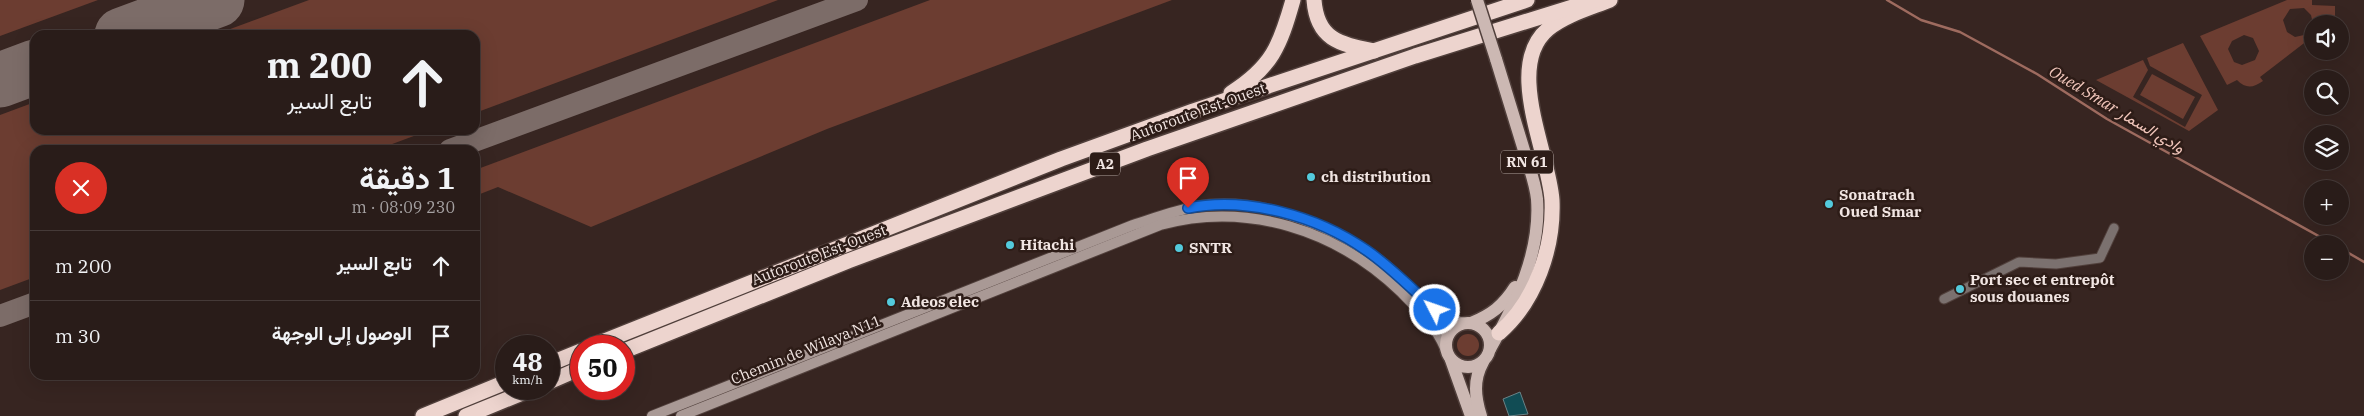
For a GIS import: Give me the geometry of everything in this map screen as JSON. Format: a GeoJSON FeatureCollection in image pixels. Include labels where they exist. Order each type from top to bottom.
{"type":"FeatureCollection","features":[{"type":"Feature","properties":{"kind":"highway"},"geometry":{"type":"LineString","coordinates":[[1193,111],[1226,97],[1252,79],[1266,66],[1280,38],[1293,0]]}},
{"type":"Feature","properties":{"kind":"highway"},"geometry":{"type":"LineString","coordinates":[[1314,0],[1315,14],[1324,31],[1337,42],[1376,51]]}},
{"type":"Feature","properties":{"kind":"highway","name":"Autoroute Est-Ouest"},"geometry":{"type":"LineString","coordinates":[[620,335],[1042,166],[1193,111],[1376,51],[1508,4],[1526,0]]}},
{"type":"Feature","properties":{"kind":"highway","name":"Autoroute Est-Ouest"},"geometry":{"type":"LineString","coordinates":[[635,347],[848,261],[1147,149],[1405,59],[1595,0]]}},
{"type":"Feature","properties":{"kind":"highway"},"geometry":{"type":"LineString","coordinates":[[1499,333],[1510,323],[1529,296],[1541,270],[1552,226],[1552,198],[1529,94],[1528,70],[1535,48],[1547,29],[1566,18],[1610,0]]}},
{"type":"Feature","properties":{"kind":"highway"},"geometry":{"type":"LineString","coordinates":[[423,416],[495,387]]}},
{"type":"Feature","properties":{"kind":"highway"},"geometry":{"type":"LineString","coordinates":[[466,416],[505,400]]}},
{"type":"Feature","properties":{"kind":"main road","name":"RN 61"},"geometry":{"type":"LineString","coordinates":[[1477,0],[1536,197],[1537,219],[1529,266],[1519,294],[1490,349]]}},
{"type":"Feature","properties":{"kind":"main road"},"geometry":{"type":"LineString","coordinates":[[652,416],[1133,225],[1175,211],[1201,206],[1220,205],[1277,212],[1308,221],[1337,233],[1377,258],[1446,318],[1483,329],[1487,335],[1490,349],[1476,381],[1477,403],[1481,416]]}},
{"type":"Feature","properties":{"kind":"main road","name":"Chemin de Wilaya N11"},"geometry":{"type":"LineString","coordinates":[[681,416],[1160,225],[1205,216],[1221,215],[1275,222],[1305,231],[1345,248],[1384,276],[1427,318],[1438,333],[1445,348]]}},
{"type":"Feature","properties":{"kind":"main road","name":"RN 61"},"geometry":{"type":"LineString","coordinates":[[1467,323],[1487,317],[1499,308],[1529,266]]}},
{"type":"Feature","properties":{"kind":"main road"},"geometry":{"type":"LineString","coordinates":[[1467,323],[1452,329],[1445,348],[1471,416]]}},
{"type":"Feature","properties":{"kind":"main road"},"geometry":{"type":"LineString","coordinates":[[1451,360],[1463,367],[1470,368],[1483,362]]}},
{"type":"Feature","properties":{"kind":"street"},"geometry":{"type":"LineString","coordinates":[[1944,299],[2019,262],[2056,264],[2100,258],[2114,228]]}},
{"type":"Feature","properties":{"kind":"shaded area"},"geometry":{"type":"Polygon","coordinates":[[[0,0],[98,0],[0,36],[0,0]]]}},
{"type":"Feature","properties":{"kind":"shaded area"},"geometry":{"type":"Polygon","coordinates":[[[309,0],[778,0],[480,111],[480,30],[228,30],[309,0]]]}},
{"type":"Feature","properties":{"kind":"shaded area"},"geometry":{"type":"Polygon","coordinates":[[[930,0],[1172,0],[827,129],[591,227],[498,187],[480,194],[480,168],[930,0]]]}},
{"type":"Feature","properties":{"kind":"shaded area"},"geometry":{"type":"Polygon","coordinates":[[[2287,0],[2312,0],[2312,5],[2335,6],[2335,15],[2311,15],[2304,8],[2290,9],[2283,20],[2287,32],[2295,37],[2304,35],[2304,43],[2260,77],[2263,81],[2256,85],[2243,85],[2237,80],[2227,85],[2200,36],[2287,0]],[[2244,35],[2232,41],[2228,49],[2234,62],[2242,65],[2255,60],[2259,51],[2253,38],[2244,35]]]}},
{"type":"Feature","properties":{"kind":"shaded area"},"geometry":{"type":"Polygon","coordinates":[[[2183,43],[2218,110],[2189,131],[2096,80],[2143,60],[2148,70],[2133,97],[2185,127],[2202,95],[2150,66],[2147,58],[2183,43]]]}},
{"type":"Feature","properties":{"kind":"shaded area"},"geometry":{"type":"Polygon","coordinates":[[[2152,74],[2195,97],[2183,119],[2140,95],[2152,74]]]}},
{"type":"Feature","properties":{"kind":"shaded area"},"geometry":{"type":"Polygon","coordinates":[[[30,104],[30,135],[416,135],[390,145],[30,145],[30,279],[0,290],[0,115],[30,104]]]}},
{"type":"Feature","properties":{"kind":"shaded area"},"geometry":{"type":"Polygon","coordinates":[[[1468,334],[1476,337],[1479,345],[1476,353],[1468,356],[1460,353],[1457,345],[1460,337],[1468,334]]]}},
{"type":"Feature","properties":{"kind":"building"},"geometry":{"type":"Polygon","coordinates":[[[1520,392],[1528,414],[1509,416],[1503,399],[1520,392]]]}},
{"type":"Feature","properties":{"kind":"waterway","name":"Oued Smar وادي السمار"},"geometry":{"type":"LineString","coordinates":[[1887,0],[1921,20],[1960,32],[2037,74],[2107,119],[2317,235]]}},
{"type":"Feature","properties":{"kind":"waterway","name":"Oued Smar وادي السمار"},"geometry":{"type":"LineString","coordinates":[[2349,253],[2364,262]]}},
{"type":"Feature","properties":{"kind":"taxiway"},"geometry":{"type":"LineString","coordinates":[[464,145],[857,0]]}},
{"type":"Feature","properties":{"kind":"taxiway"},"geometry":{"type":"LineString","coordinates":[[0,316],[30,305]]}},
{"type":"Feature","properties":{"kind":"runway"},"geometry":{"type":"LineString","coordinates":[[136,30],[217,0]]}},
{"type":"Feature","properties":{"kind":"runway"},"geometry":{"type":"LineString","coordinates":[[0,80],[30,69]]}},
{"type":"Feature","properties":{"kind":"place","name":"ch distribution"},"geometry":{"type":"Point","coordinates":[1311,177]}},
{"type":"Feature","properties":{"kind":"place","name":"Sonatrach Oued Smar"},"geometry":{"type":"Point","coordinates":[1829,204]}},
{"type":"Feature","properties":{"kind":"place","name":"Hitachi"},"geometry":{"type":"Point","coordinates":[1010,245]}},
{"type":"Feature","properties":{"kind":"place","name":"SNTR"},"geometry":{"type":"Point","coordinates":[1179,248]}},
{"type":"Feature","properties":{"kind":"place","name":"Port sec et entrepôt sous douanes"},"geometry":{"type":"Point","coordinates":[1960,289]}},
{"type":"Feature","properties":{"kind":"place","name":"Adeos elec"},"geometry":{"type":"Point","coordinates":[891,302]}},
{"type":"Feature","properties":{"kind":"route"},"geometry":{"type":"LineString","coordinates":[[1188,208],[1220,205],[1256,208],[1293,216],[1323,226],[1351,240],[1377,258],[1435,310]]}}]}
